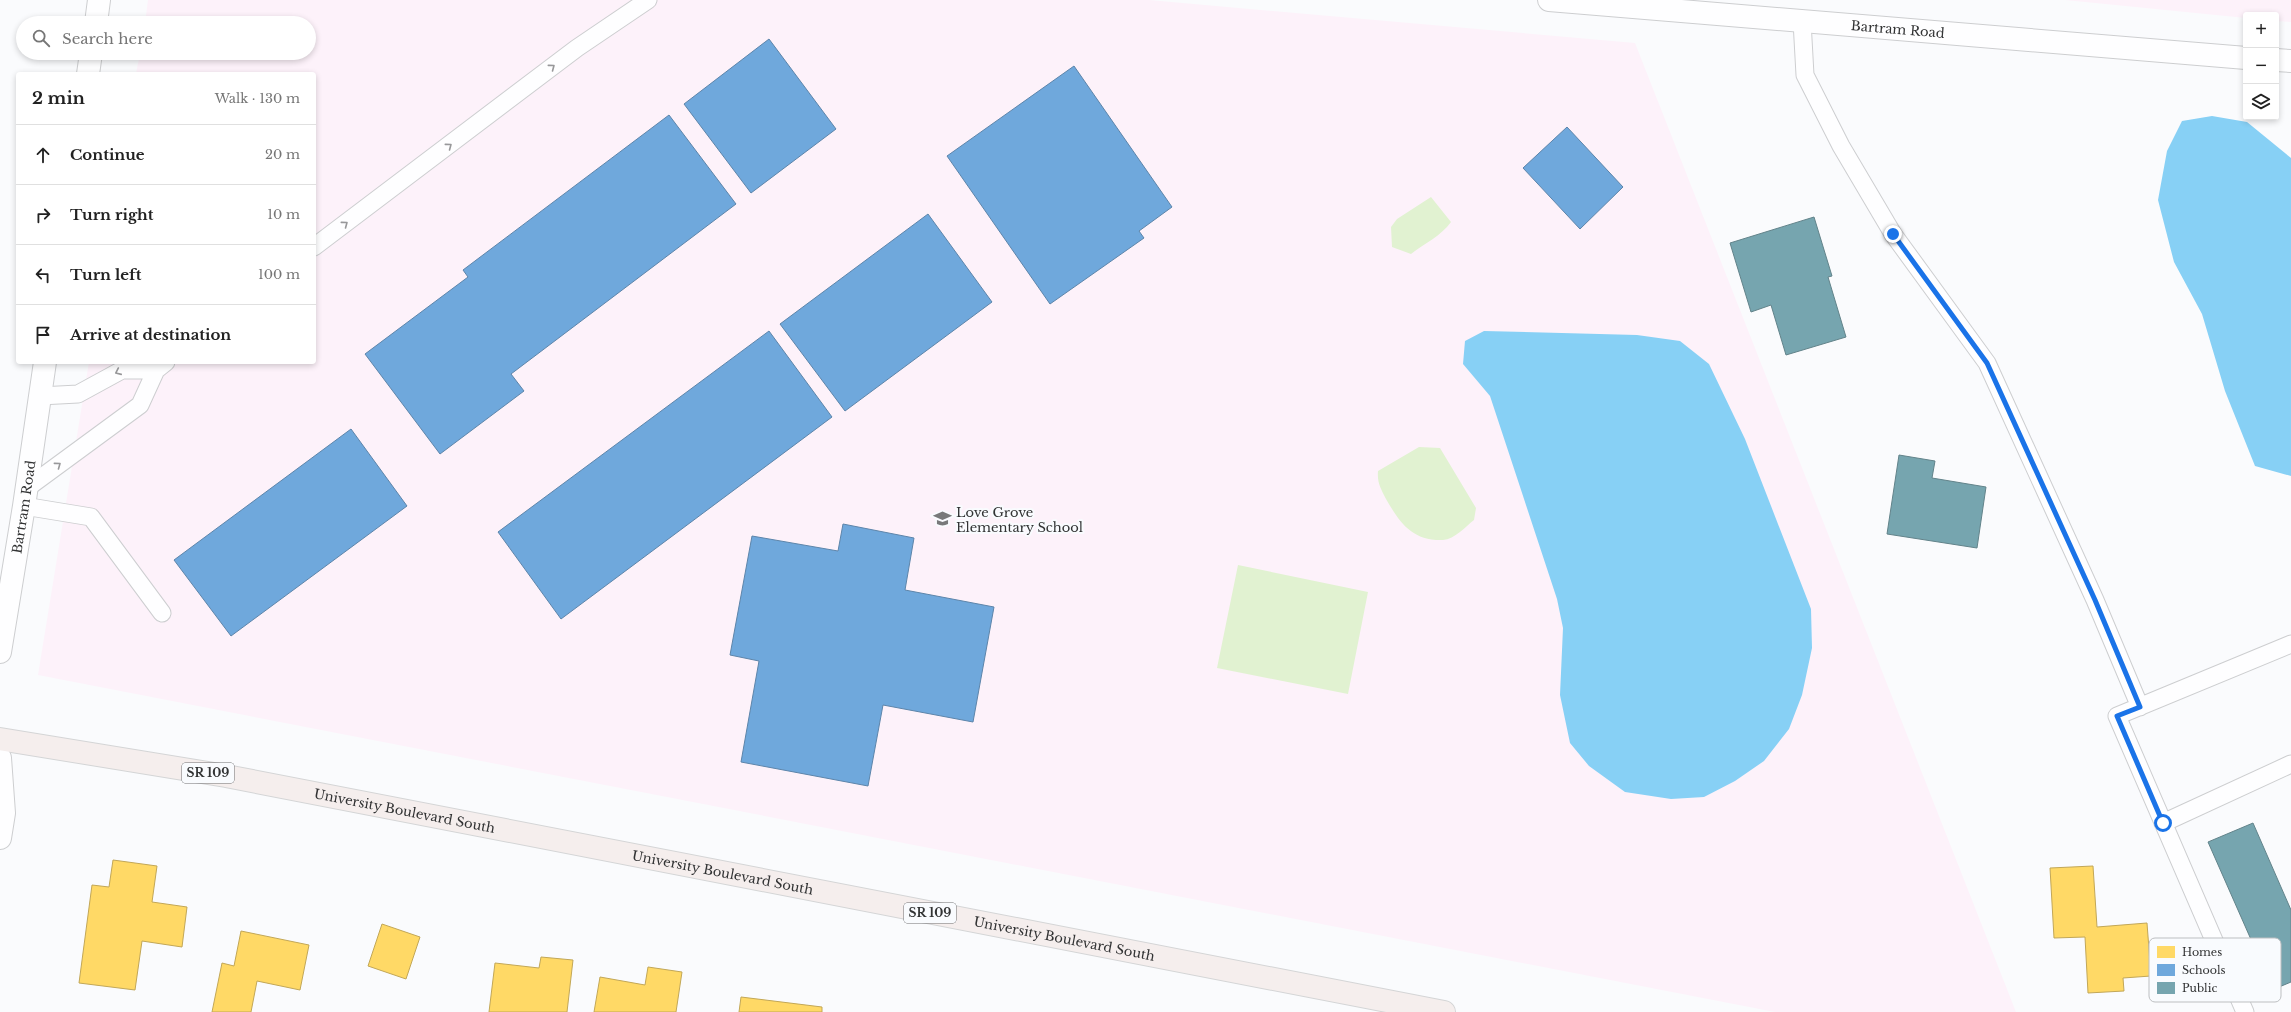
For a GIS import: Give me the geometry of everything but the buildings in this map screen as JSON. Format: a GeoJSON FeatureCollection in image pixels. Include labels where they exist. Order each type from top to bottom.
{"type":"FeatureCollection","features":[{"type":"Feature","properties":{"kind":"main road","name":"University Boulevard South"},"geometry":{"type":"LineString","coordinates":[[0,739],[226,776],[1444,1012]]}},
{"type":"Feature","properties":{"kind":"street"},"geometry":{"type":"LineString","coordinates":[[97,16],[99,0]]}},
{"type":"Feature","properties":{"kind":"street","name":"Bartram Road"},"geometry":{"type":"LineString","coordinates":[[1549,0],[2243,58]]}},
{"type":"Feature","properties":{"kind":"street"},"geometry":{"type":"LineString","coordinates":[[88,72],[90,60]]}},
{"type":"Feature","properties":{"kind":"street"},"geometry":{"type":"LineString","coordinates":[[2279,60],[2291,61]]}},
{"type":"Feature","properties":{"kind":"street","name":"Bartram Road"},"geometry":{"type":"LineString","coordinates":[[0,652],[26,497],[45,364]]}},
{"type":"Feature","properties":{"kind":"street"},"geometry":{"type":"LineString","coordinates":[[0,758],[4,813],[0,838]]}},
{"type":"Feature","properties":{"kind":"lane"},"geometry":{"type":"LineString","coordinates":[[316,245],[577,48],[648,0]]}},
{"type":"Feature","properties":{"kind":"lane"},"geometry":{"type":"LineString","coordinates":[[1802,21],[1805,75],[1841,146],[1893,234],[1987,363],[2095,600],[2140,707]]}},
{"type":"Feature","properties":{"kind":"lane"},"geometry":{"type":"LineString","coordinates":[[40,396],[78,394],[122,370],[161,366]]}},
{"type":"Feature","properties":{"kind":"lane"},"geometry":{"type":"LineString","coordinates":[[26,497],[140,405],[161,366]]}},
{"type":"Feature","properties":{"kind":"lane"},"geometry":{"type":"LineString","coordinates":[[26,497],[91,517],[162,612]]}},
{"type":"Feature","properties":{"kind":"lane"},"geometry":{"type":"LineString","coordinates":[[2213,938],[2117,716],[2291,644]]}},
{"type":"Feature","properties":{"kind":"lane"},"geometry":{"type":"LineString","coordinates":[[2163,823],[2291,764]]}},
{"type":"Feature","properties":{"kind":"lane"},"geometry":{"type":"LineString","coordinates":[[2241,1002],[2245,1012]]}},
{"type":"Feature","properties":{"kind":"shaded area","name":"Love Grove Elementary School"},"geometry":{"type":"Polygon","coordinates":[[[148,0],[1149,0],[1635,43],[2016,1012],[1775,1012],[38,675],[89,364],[316,364],[316,72],[136,72],[139,60],[316,60],[316,16],[146,16],[148,0]]]}},
{"type":"Feature","properties":{"kind":"shaded area"},"geometry":{"type":"Polygon","coordinates":[[[2065,0],[2291,0],[2291,22],[2279,21],[2279,12],[2243,12],[2243,18],[2065,0]]]}},
{"type":"Feature","properties":{"kind":"green space"},"geometry":{"type":"Polygon","coordinates":[[[1431,197],[1451,222],[1438,235],[1411,254],[1392,247],[1391,227],[1397,219],[1431,197]]]}},
{"type":"Feature","properties":{"kind":"green space"},"geometry":{"type":"Polygon","coordinates":[[[1419,447],[1440,448],[1476,508],[1474,520],[1456,535],[1447,539],[1432,540],[1415,534],[1408,529],[1396,516],[1380,486],[1378,471],[1419,447]]]}},
{"type":"Feature","properties":{"kind":"green space"},"geometry":{"type":"Polygon","coordinates":[[[1238,565],[1368,592],[1348,694],[1217,668],[1238,565]]]}},
{"type":"Feature","properties":{"kind":"water"},"geometry":{"type":"Polygon","coordinates":[[[2212,116],[2247,122],[2291,158],[2291,476],[2255,466],[2225,391],[2202,314],[2174,262],[2158,200],[2167,151],[2182,121],[2212,116]]]}},
{"type":"Feature","properties":{"kind":"water"},"geometry":{"type":"Polygon","coordinates":[[[1484,331],[1637,335],[1680,341],[1709,364],[1745,439],[1811,609],[1812,648],[1802,695],[1789,729],[1764,761],[1735,781],[1704,797],[1671,799],[1625,792],[1589,766],[1570,743],[1560,695],[1563,628],[1557,599],[1490,396],[1463,364],[1465,341],[1484,331]]]}},
{"type":"Feature","properties":{"kind":"place","name":"Love Grove Elementary School"},"geometry":{"type":"Point","coordinates":[943,519]}},
{"type":"Feature","properties":{"kind":"route"},"geometry":{"type":"LineString","coordinates":[[1893,234],[1987,363],[2095,600],[2140,707],[2117,716],[2163,823]]}}]}
